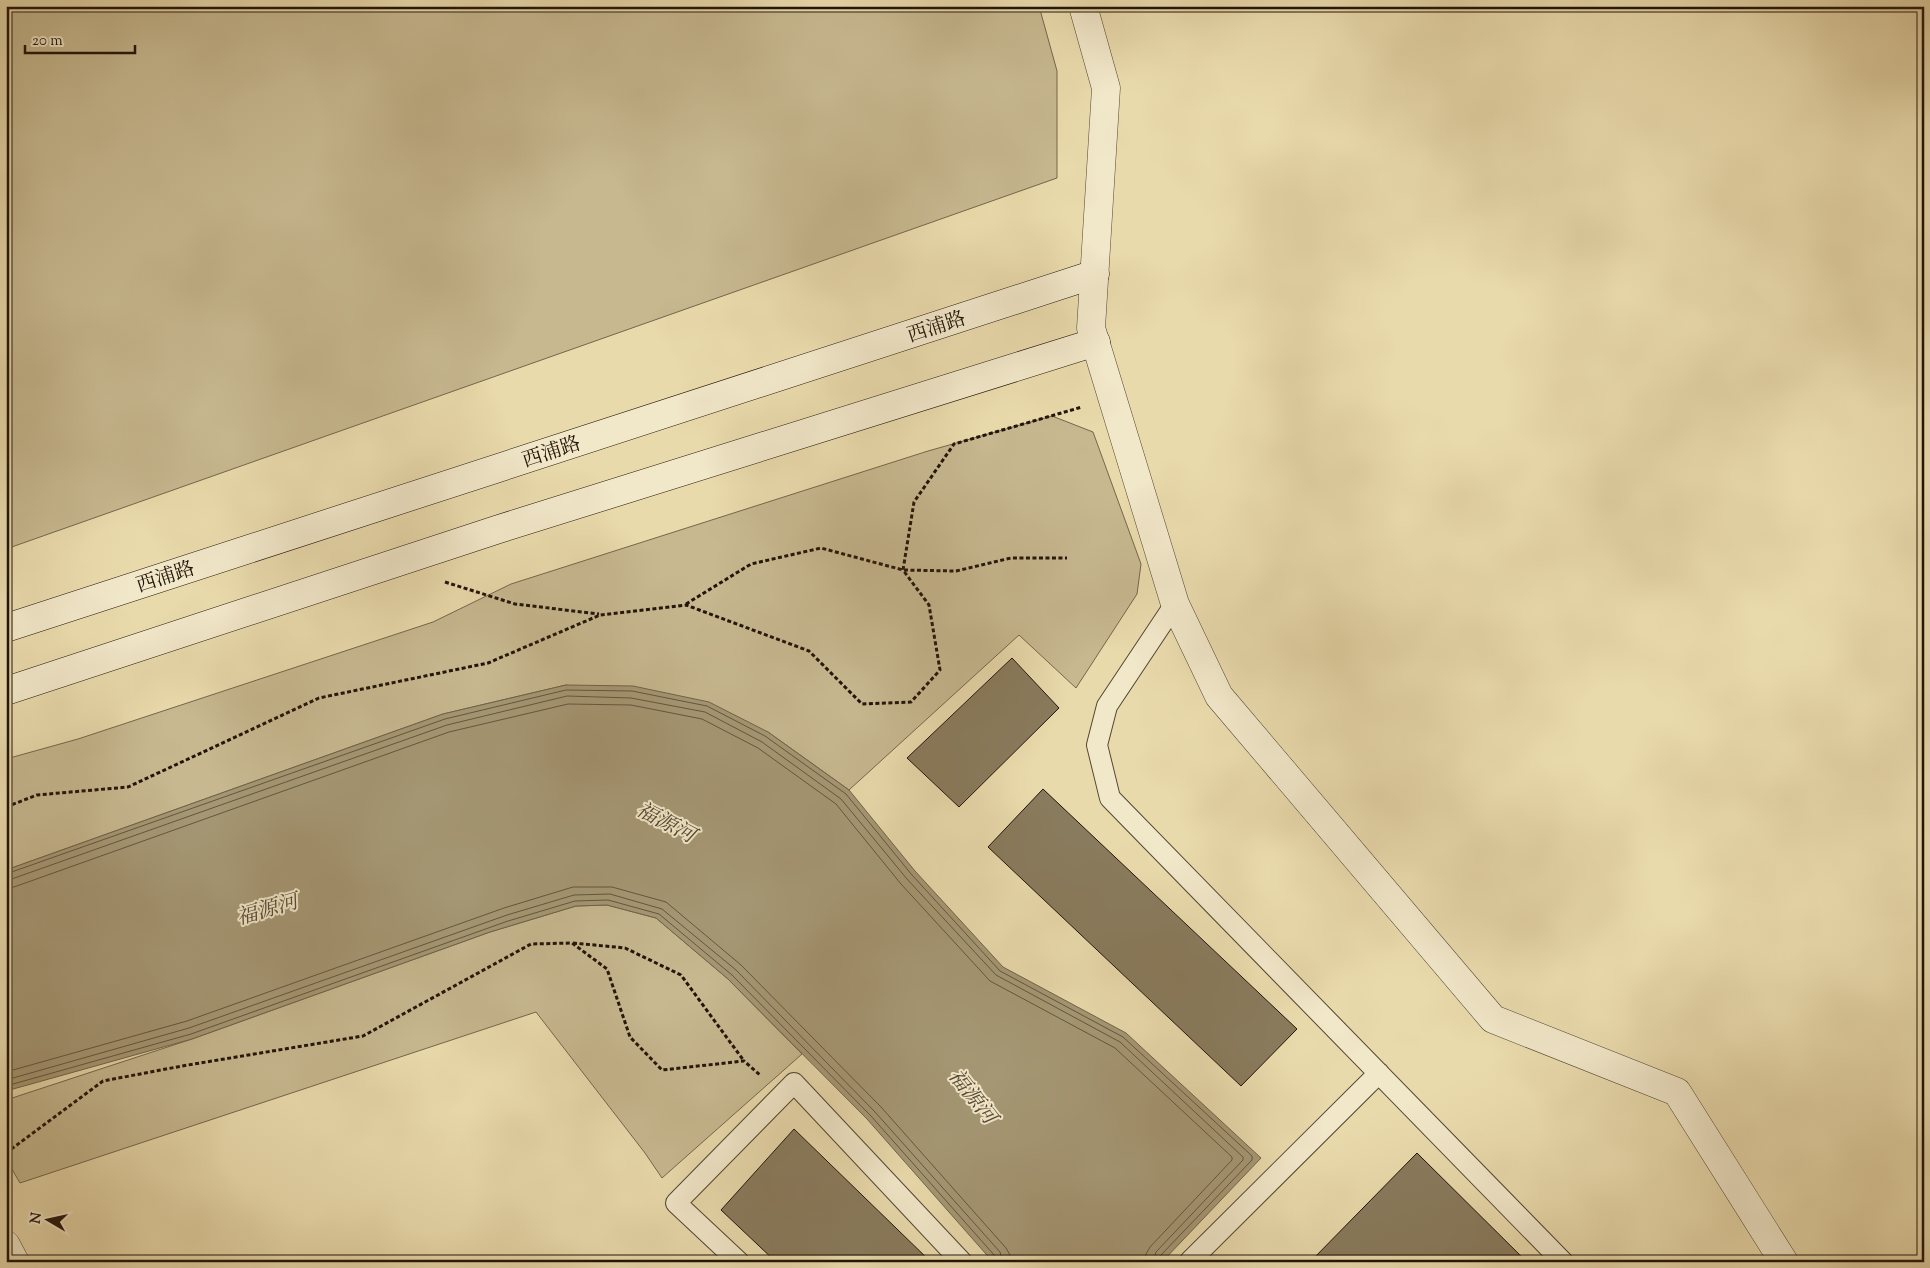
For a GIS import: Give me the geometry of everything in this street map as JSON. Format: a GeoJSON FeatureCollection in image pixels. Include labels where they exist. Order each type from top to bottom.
{"type":"FeatureCollection","features":[{"type":"Feature","properties":{"kind":"main road"},"geometry":{"type":"LineString","coordinates":[[1083,6],[1106,88],[1091,328],[1175,604],[1219,696],[1493,1019],[1677,1092],[1784,1262]]}},
{"type":"Feature","properties":{"kind":"main road","name":"西浦路"},"geometry":{"type":"LineString","coordinates":[[6,628],[1095,274]]}},
{"type":"Feature","properties":{"kind":"main road"},"geometry":{"type":"LineString","coordinates":[[6,690],[499,529],[1096,342]]}},
{"type":"Feature","properties":{"kind":"main road"},"geometry":{"type":"LineString","coordinates":[[6,1245],[14,1262]]}},
{"type":"Feature","properties":{"kind":"lane"},"geometry":{"type":"LineString","coordinates":[[1175,604],[1107,706],[1098,745],[1110,798],[1563,1262]]}},
{"type":"Feature","properties":{"kind":"lane"},"geometry":{"type":"LineString","coordinates":[[1190,1261],[1379,1073]]}},
{"type":"Feature","properties":{"kind":"lane"},"geometry":{"type":"LineString","coordinates":[[739,1262],[676,1203],[794,1083],[962,1262]]}},
{"type":"Feature","properties":{"kind":"path"},"geometry":{"type":"LineString","coordinates":[[686,604],[809,651],[862,704],[912,702],[940,670],[929,605],[903,570],[914,502],[954,444],[1113,398]]}},
{"type":"Feature","properties":{"kind":"path"},"geometry":{"type":"LineString","coordinates":[[444,581],[515,604],[600,615],[686,604],[751,564],[821,548],[903,570],[956,571],[1011,558],[1067,558]]}},
{"type":"Feature","properties":{"kind":"path"},"geometry":{"type":"LineString","coordinates":[[6,807],[38,795],[128,787],[319,698],[488,663],[600,615]]}},
{"type":"Feature","properties":{"kind":"path"},"geometry":{"type":"LineString","coordinates":[[572,943],[607,969],[630,1037],[662,1070],[744,1061]]}},
{"type":"Feature","properties":{"kind":"path"},"geometry":{"type":"LineString","coordinates":[[6,1153],[103,1081],[363,1036],[530,944],[572,943],[625,948],[681,976],[744,1061],[782,1095]]}},
{"type":"Feature","properties":{"kind":"shaded area"},"geometry":{"type":"Polygon","coordinates":[[[6,6],[1039,6],[1057,71],[1057,178],[6,549],[6,6]]]}},
{"type":"Feature","properties":{"kind":"shaded area"},"geometry":{"type":"Polygon","coordinates":[[[1052,416],[1093,432],[1141,564],[1137,594],[1076,688],[1019,635],[849,790],[768,732],[566,685],[443,714],[6,870],[6,759],[78,739],[433,622],[511,584],[928,451],[1052,416]]]}},
{"type":"Feature","properties":{"kind":"shaded area"},"geometry":{"type":"Polygon","coordinates":[[[607,905],[656,918],[728,979],[802,1054],[662,1178],[645,1153],[536,1012],[20,1183],[6,1159],[6,1100],[192,1039],[490,932],[576,906],[607,905]]]}},
{"type":"Feature","properties":{"kind":"water","name":"福源河"},"geometry":{"type":"Polygon","coordinates":[[[566,685],[633,686],[709,702],[768,732],[849,790],[915,871],[1003,967],[1126,1033],[1261,1158],[1162,1262],[993,1262],[867,1119],[728,979],[656,918],[607,905],[576,906],[490,932],[192,1039],[6,1091],[6,870],[443,714],[566,685]]]}},
{"type":"Feature","properties":{"kind":"building"},"geometry":{"type":"Polygon","coordinates":[[[1012,658],[1059,708],[959,807],[907,758],[1012,658]]]}},
{"type":"Feature","properties":{"kind":"building"},"geometry":{"type":"Polygon","coordinates":[[[1043,789],[1297,1029],[1241,1086],[988,847],[1043,789]]]}},
{"type":"Feature","properties":{"kind":"building"},"geometry":{"type":"Polygon","coordinates":[[[794,1129],[931,1262],[776,1262],[721,1210],[794,1129]]]}},
{"type":"Feature","properties":{"kind":"building"},"geometry":{"type":"Polygon","coordinates":[[[1417,1153],[1527,1262],[1310,1262],[1417,1153]]]}}]}
